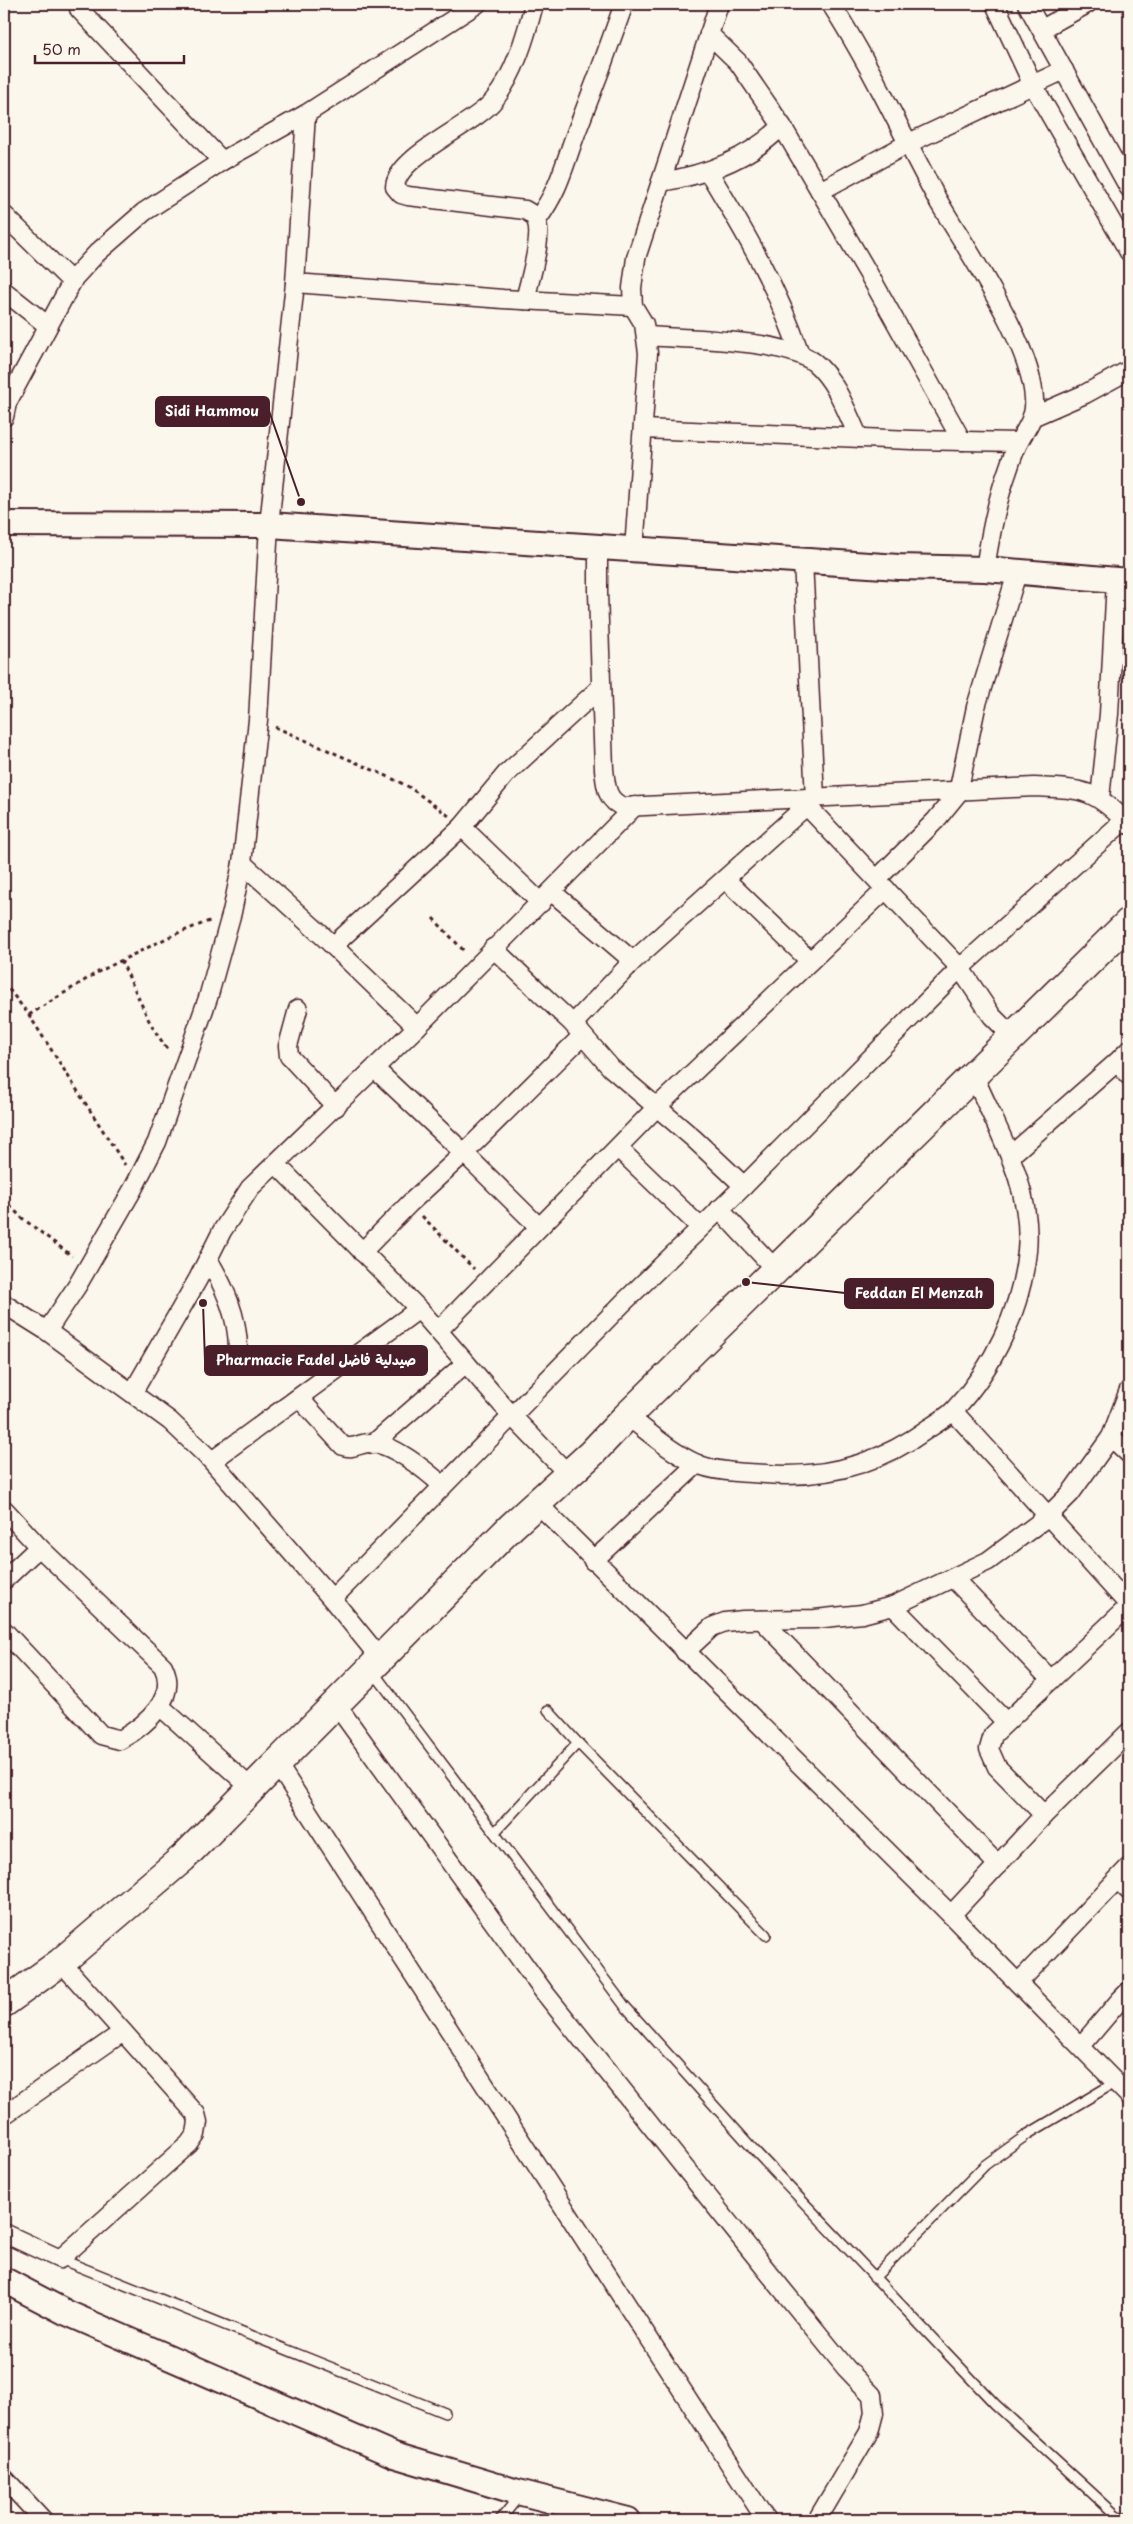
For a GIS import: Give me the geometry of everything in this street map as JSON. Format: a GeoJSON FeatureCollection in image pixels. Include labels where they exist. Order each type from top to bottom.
{"type":"FeatureCollection","features":[{"type":"Feature","properties":{"kind":"main road"},"geometry":{"type":"LineString","coordinates":[[4,524],[269,525],[898,567],[984,570],[1123,581]]}},
{"type":"Feature","properties":{"kind":"main road"},"geometry":{"type":"LineString","coordinates":[[4,2003],[61,1962],[183,1858],[250,1788],[537,1503],[592,1453],[625,1418],[1014,1036],[1125,935]]}},
{"type":"Feature","properties":{"kind":"main road"},"geometry":{"type":"LineString","coordinates":[[4,2280],[67,2313],[394,2455],[521,2493],[628,2520]]}},
{"type":"Feature","properties":{"kind":"street"},"geometry":{"type":"LineString","coordinates":[[4,417],[7,403],[47,325],[72,282],[97,253],[144,212],[222,161],[306,114],[477,4]]}},
{"type":"Feature","properties":{"kind":"street"},"geometry":{"type":"LineString","coordinates":[[534,4],[512,69],[494,101],[428,148],[400,172],[395,187],[401,194],[408,196],[525,210],[537,220]]}},
{"type":"Feature","properties":{"kind":"street"},"geometry":{"type":"LineString","coordinates":[[526,300],[538,241],[537,220],[560,182],[570,148],[624,4]]}},
{"type":"Feature","properties":{"kind":"street"},"geometry":{"type":"LineString","coordinates":[[634,550],[648,353],[644,324],[633,306],[632,288],[636,258],[720,4]]}},
{"type":"Feature","properties":{"kind":"street"},"geometry":{"type":"LineString","coordinates":[[831,4],[855,41],[936,196],[1008,320],[1026,359],[1033,397],[1032,417],[1018,442],[994,517],[984,570]]}},
{"type":"Feature","properties":{"kind":"street"},"geometry":{"type":"LineString","coordinates":[[995,4],[1033,85],[1129,252]]}},
{"type":"Feature","properties":{"kind":"street"},"geometry":{"type":"LineString","coordinates":[[1027,4],[1129,188]]}},
{"type":"Feature","properties":{"kind":"street"},"geometry":{"type":"LineString","coordinates":[[1042,30],[1087,4]]}},
{"type":"Feature","properties":{"kind":"street"},"geometry":{"type":"LineString","coordinates":[[79,9],[222,161]]}},
{"type":"Feature","properties":{"kind":"street"},"geometry":{"type":"LineString","coordinates":[[709,34],[738,62],[782,126],[962,441]]}},
{"type":"Feature","properties":{"kind":"street"},"geometry":{"type":"LineString","coordinates":[[820,191],[909,143],[1064,70]]}},
{"type":"Feature","properties":{"kind":"street"},"geometry":{"type":"LineString","coordinates":[[47,1331],[89,1264],[136,1183],[157,1142],[208,998],[232,912],[242,863],[258,720],[269,525],[295,283],[306,114]]}},
{"type":"Feature","properties":{"kind":"street"},"geometry":{"type":"LineString","coordinates":[[661,182],[708,171],[771,136],[782,126]]}},
{"type":"Feature","properties":{"kind":"street"},"geometry":{"type":"LineString","coordinates":[[708,171],[771,279],[784,307],[800,354]]}},
{"type":"Feature","properties":{"kind":"street"},"geometry":{"type":"LineString","coordinates":[[4,216],[72,282]]}},
{"type":"Feature","properties":{"kind":"street"},"geometry":{"type":"LineString","coordinates":[[295,283],[633,306]]}},
{"type":"Feature","properties":{"kind":"street"},"geometry":{"type":"LineString","coordinates":[[4,290],[47,325]]}},
{"type":"Feature","properties":{"kind":"street"},"geometry":{"type":"LineString","coordinates":[[646,336],[735,343],[800,354],[814,363],[833,385],[859,438]]}},
{"type":"Feature","properties":{"kind":"street"},"geometry":{"type":"LineString","coordinates":[[1032,417],[1085,394],[1129,370]]}},
{"type":"Feature","properties":{"kind":"street"},"geometry":{"type":"LineString","coordinates":[[643,429],[859,438],[1018,442]]}},
{"type":"Feature","properties":{"kind":"street"},"geometry":{"type":"LineString","coordinates":[[332,1599],[700,1227],[744,1186],[960,968],[1128,820],[1100,798],[1083,790],[1034,787],[811,802],[618,805],[607,793],[601,687],[598,547]]}},
{"type":"Feature","properties":{"kind":"street"},"geometry":{"type":"LineString","coordinates":[[803,560],[811,802],[881,884],[960,968],[992,1016],[1014,1036]]}},
{"type":"Feature","properties":{"kind":"street"},"geometry":{"type":"LineString","coordinates":[[438,1331],[657,1108],[810,961],[881,884],[958,793],[976,707],[1017,573]]}},
{"type":"Feature","properties":{"kind":"street"},"geometry":{"type":"LineString","coordinates":[[1100,798],[1123,581]]}},
{"type":"Feature","properties":{"kind":"street"},"geometry":{"type":"LineString","coordinates":[[333,946],[462,826],[506,774],[601,687]]}},
{"type":"Feature","properties":{"kind":"street"},"geometry":{"type":"LineString","coordinates":[[362,1252],[410,1203],[464,1153],[578,1030],[633,961],[811,802]]}},
{"type":"Feature","properties":{"kind":"street"},"geometry":{"type":"LineString","coordinates":[[133,1392],[222,1231],[250,1188],[277,1165],[375,1069],[493,948],[547,898],[635,806]]}},
{"type":"Feature","properties":{"kind":"street"},"geometry":{"type":"LineString","coordinates":[[462,826],[547,898],[633,961]]}},
{"type":"Feature","properties":{"kind":"street"},"geometry":{"type":"LineString","coordinates":[[242,863],[333,946],[417,1027]]}},
{"type":"Feature","properties":{"kind":"street"},"geometry":{"type":"LineString","coordinates":[[726,878],[810,961]]}},
{"type":"Feature","properties":{"kind":"street"},"geometry":{"type":"LineString","coordinates":[[493,948],[578,1030],[611,1068],[744,1186]]}},
{"type":"Feature","properties":{"kind":"street"},"geometry":{"type":"LineString","coordinates":[[298,1009],[288,1046],[289,1056],[336,1107]]}},
{"type":"Feature","properties":{"kind":"street"},"geometry":{"type":"LineString","coordinates":[[1010,1156],[1123,1056],[1129,1076]]}},
{"type":"Feature","properties":{"kind":"street"},"geometry":{"type":"LineString","coordinates":[[375,1069],[539,1227]]}},
{"type":"Feature","properties":{"kind":"street"},"geometry":{"type":"LineString","coordinates":[[625,1418],[630,1418],[672,1450],[697,1464],[743,1472],[790,1476],[841,1470],[885,1455],[915,1439],[953,1411],[985,1370],[1004,1336],[1018,1299],[1027,1250],[1025,1202],[998,1124],[974,1076]]}},
{"type":"Feature","properties":{"kind":"street"},"geometry":{"type":"LineString","coordinates":[[618,1148],[700,1227]]}},
{"type":"Feature","properties":{"kind":"street"},"geometry":{"type":"LineString","coordinates":[[277,1165],[419,1309],[512,1416],[569,1474]]}},
{"type":"Feature","properties":{"kind":"street"},"geometry":{"type":"LineString","coordinates":[[719,1209],[776,1270]]}},
{"type":"Feature","properties":{"kind":"street"},"geometry":{"type":"LineString","coordinates":[[208,1258],[220,1280],[232,1311],[238,1336],[238,1349]]}},
{"type":"Feature","properties":{"kind":"street"},"geometry":{"type":"LineString","coordinates":[[4,1304],[47,1331],[133,1392],[170,1421],[212,1461],[332,1599],[375,1663]]}},
{"type":"Feature","properties":{"kind":"street"},"geometry":{"type":"LineString","coordinates":[[212,1461],[419,1309]]}},
{"type":"Feature","properties":{"kind":"street"},"geometry":{"type":"LineString","coordinates":[[373,1444],[466,1363]]}},
{"type":"Feature","properties":{"kind":"street"},"geometry":{"type":"LineString","coordinates":[[685,1652],[712,1627],[725,1622],[815,1619],[862,1614],[893,1606],[954,1579],[988,1561],[1047,1517],[1070,1494],[1111,1437],[1129,1390]]}},
{"type":"Feature","properties":{"kind":"street"},"geometry":{"type":"LineString","coordinates":[[299,1398],[343,1446],[353,1448],[369,1443],[388,1448],[443,1486]]}},
{"type":"Feature","properties":{"kind":"street"},"geometry":{"type":"LineString","coordinates":[[953,1411],[1129,1606],[1006,1722],[993,1735],[990,1742],[992,1758],[997,1767],[1044,1815]]}},
{"type":"Feature","properties":{"kind":"street"},"geometry":{"type":"LineString","coordinates":[[1111,1437],[1129,1454]]}},
{"type":"Feature","properties":{"kind":"street"},"geometry":{"type":"LineString","coordinates":[[593,1561],[697,1464]]}},
{"type":"Feature","properties":{"kind":"street"},"geometry":{"type":"LineString","coordinates":[[537,1503],[593,1561],[951,1915],[1129,2096]]}},
{"type":"Feature","properties":{"kind":"street"},"geometry":{"type":"LineString","coordinates":[[4,1509],[39,1547],[164,1666],[168,1675],[168,1683],[161,1707],[135,1731],[120,1740],[101,1735],[4,1631]]}},
{"type":"Feature","properties":{"kind":"street"},"geometry":{"type":"LineString","coordinates":[[4,1580],[39,1547]]}},
{"type":"Feature","properties":{"kind":"street"},"geometry":{"type":"LineString","coordinates":[[954,1579],[1051,1680]]}},
{"type":"Feature","properties":{"kind":"street"},"geometry":{"type":"LineString","coordinates":[[893,1606],[1006,1722]]}},
{"type":"Feature","properties":{"kind":"street"},"geometry":{"type":"LineString","coordinates":[[762,1620],[998,1865]]}},
{"type":"Feature","properties":{"kind":"street"},"geometry":{"type":"LineString","coordinates":[[335,1703],[544,1992],[846,2368],[872,2396],[874,2413],[868,2432],[817,2520]]}},
{"type":"Feature","properties":{"kind":"street"},"geometry":{"type":"LineString","coordinates":[[161,1707],[250,1788]]}},
{"type":"Feature","properties":{"kind":"street"},"geometry":{"type":"LineString","coordinates":[[951,1915],[1044,1815],[1129,1732]]}},
{"type":"Feature","properties":{"kind":"street"},"geometry":{"type":"LineString","coordinates":[[276,1762],[766,2520]]}},
{"type":"Feature","properties":{"kind":"street"},"geometry":{"type":"LineString","coordinates":[[1018,1983],[1126,1879]]}},
{"type":"Feature","properties":{"kind":"street"},"geometry":{"type":"LineString","coordinates":[[4,2233],[60,2259],[176,2157],[196,2134],[198,2122],[196,2114],[61,1962]]}},
{"type":"Feature","properties":{"kind":"street"},"geometry":{"type":"LineString","coordinates":[[1081,2046],[1129,1992]]}},
{"type":"Feature","properties":{"kind":"street"},"geometry":{"type":"LineString","coordinates":[[4,2115],[123,2032]]}},
{"type":"Feature","properties":{"kind":"street"},"geometry":{"type":"LineString","coordinates":[[4,2478],[43,2520]]}},
{"type":"Feature","properties":{"kind":"lane"},"geometry":{"type":"LineString","coordinates":[[375,1663],[495,1832],[624,2005],[754,2150],[994,2404],[1116,2515],[1124,2518],[1129,2516]]}},
{"type":"Feature","properties":{"kind":"lane"},"geometry":{"type":"LineString","coordinates":[[548,1710],[766,1935]]}},
{"type":"Feature","properties":{"kind":"lane"},"geometry":{"type":"LineString","coordinates":[[495,1832],[578,1742]]}},
{"type":"Feature","properties":{"kind":"lane"},"geometry":{"type":"LineString","coordinates":[[874,2278],[985,2165],[1028,2134],[1116,2082]]}},
{"type":"Feature","properties":{"kind":"lane"},"geometry":{"type":"LineString","coordinates":[[60,2259],[445,2413]]}},
{"type":"Feature","properties":{"kind":"lane"},"geometry":{"type":"LineString","coordinates":[[500,2520],[521,2493]]}},
{"type":"Feature","properties":{"kind":"path"},"geometry":{"type":"LineString","coordinates":[[258,720],[356,761],[409,787],[462,826]]}},
{"type":"Feature","properties":{"kind":"path"},"geometry":{"type":"LineString","coordinates":[[29,1015],[98,972],[121,960],[174,935],[232,912]]}},
{"type":"Feature","properties":{"kind":"path"},"geometry":{"type":"LineString","coordinates":[[433,918],[477,964]]}},
{"type":"Feature","properties":{"kind":"path"},"geometry":{"type":"LineString","coordinates":[[121,960],[152,1025],[182,1072]]}},
{"type":"Feature","properties":{"kind":"path"},"geometry":{"type":"LineString","coordinates":[[4,983],[29,1015],[136,1183]]}},
{"type":"Feature","properties":{"kind":"path"},"geometry":{"type":"LineString","coordinates":[[4,1200],[45,1237],[77,1260],[89,1264]]}},
{"type":"Feature","properties":{"kind":"path"},"geometry":{"type":"LineString","coordinates":[[410,1203],[486,1281]]}},
{"type":"Feature","properties":{"kind":"place","name":"Sidi Hammou"},"geometry":{"type":"Point","coordinates":[301,502]}},
{"type":"Feature","properties":{"kind":"place","name":"Feddan El Menzah"},"geometry":{"type":"Point","coordinates":[746,1282]}},
{"type":"Feature","properties":{"kind":"place","name":"Pharmacie Fadel صيدلية فاضل"},"geometry":{"type":"Point","coordinates":[203,1303]}}]}
